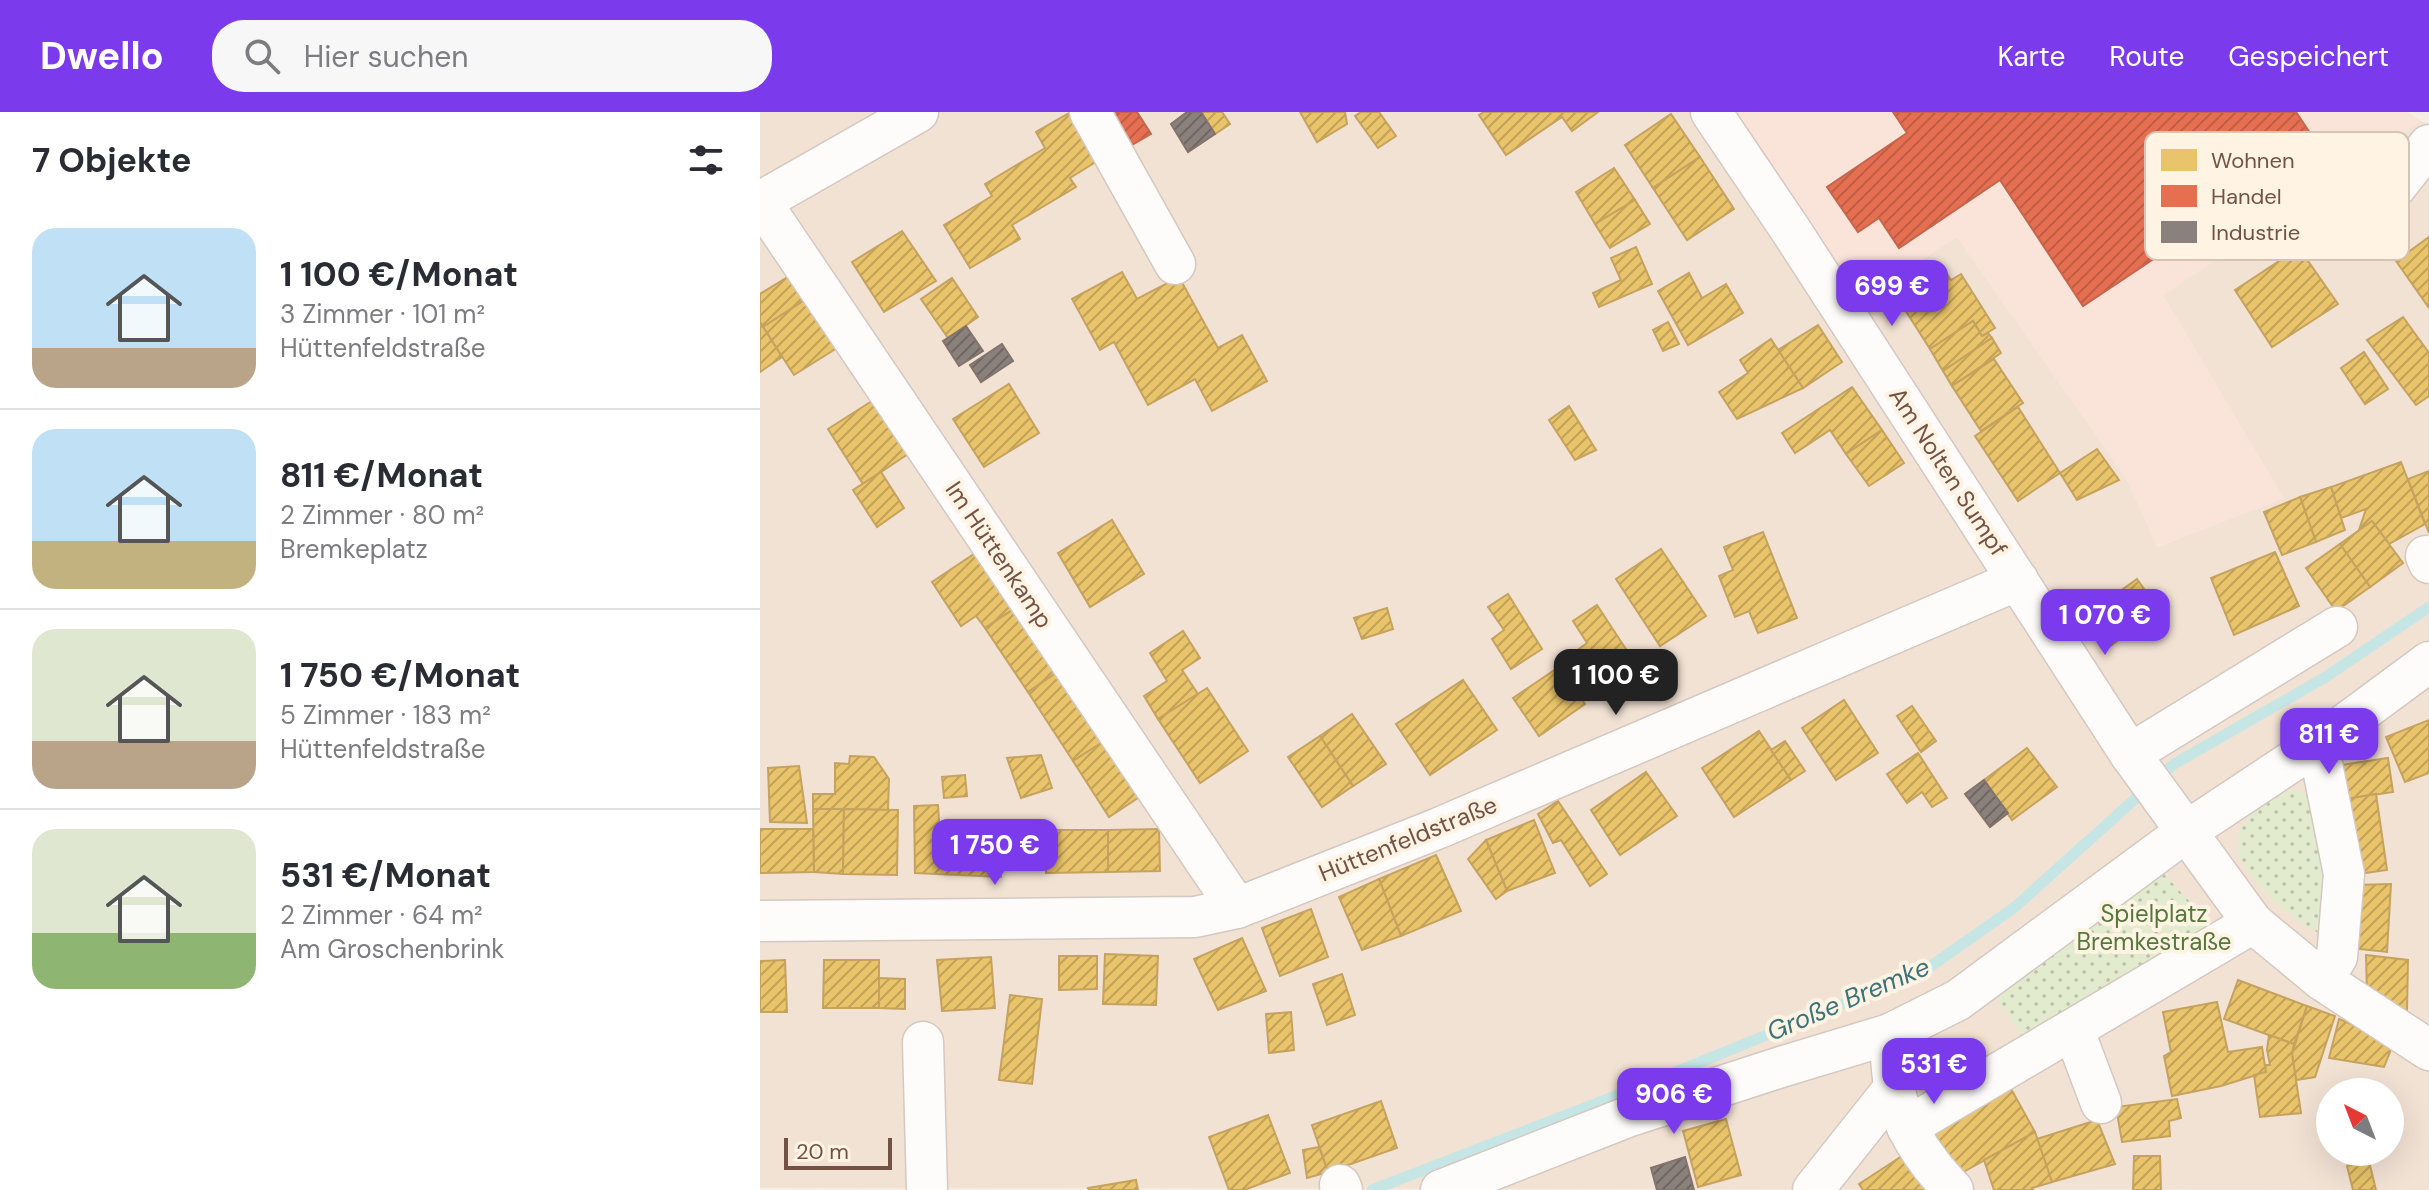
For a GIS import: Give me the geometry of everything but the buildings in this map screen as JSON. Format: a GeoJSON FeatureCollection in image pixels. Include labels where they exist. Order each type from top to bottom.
{"type":"FeatureCollection","features":[{"type":"Feature","properties":{"kind":"street"},"geometry":{"type":"LineString","coordinates":[[760,202],[918,112]]}},
{"type":"Feature","properties":{"kind":"street"},"geometry":{"type":"LineString","coordinates":[[1090,112],[1175,264]]}},
{"type":"Feature","properties":{"kind":"street","name":"Am Nolten Sumpf"},"geometry":{"type":"LineString","coordinates":[[1711,112],[2136,762],[2253,923],[2322,980],[2429,1050]]}},
{"type":"Feature","properties":{"kind":"street"},"geometry":{"type":"LineString","coordinates":[[2409,170],[2429,145]]}},
{"type":"Feature","properties":{"kind":"street","name":"Im Hüttenkamp"},"geometry":{"type":"LineString","coordinates":[[760,202],[1237,908]]}},
{"type":"Feature","properties":{"kind":"street","name":"Hüttenfeldstraße"},"geometry":{"type":"LineString","coordinates":[[760,921],[1195,917],[1237,908],[1439,828],[2018,580]]}},
{"type":"Feature","properties":{"kind":"street"},"geometry":{"type":"LineString","coordinates":[[2136,762],[2337,627]]}},
{"type":"Feature","properties":{"kind":"street"},"geometry":{"type":"LineString","coordinates":[[1441,1190],[1630,1116],[1890,1034],[1958,1000],[2177,817],[2318,744],[2429,662]]}},
{"type":"Feature","properties":{"kind":"street"},"geometry":{"type":"LineString","coordinates":[[2318,744],[2344,874],[2337,957],[2322,980]]}},
{"type":"Feature","properties":{"kind":"street"},"geometry":{"type":"LineString","coordinates":[[1907,1127],[2253,923]]}},
{"type":"Feature","properties":{"kind":"street"},"geometry":{"type":"LineString","coordinates":[[2074,1031],[2101,1103]]}},
{"type":"Feature","properties":{"kind":"street"},"geometry":{"type":"LineString","coordinates":[[1890,1034],[1894,1088],[1907,1127],[1953,1190]]}},
{"type":"Feature","properties":{"kind":"street"},"geometry":{"type":"LineString","coordinates":[[923,1042],[927,1190]]}},
{"type":"Feature","properties":{"kind":"street"},"geometry":{"type":"LineString","coordinates":[[1813,1190],[1894,1088]]}},
{"type":"Feature","properties":{"kind":"shaded area"},"geometry":{"type":"Polygon","coordinates":[[[760,112],[1694,112],[1831,319],[1957,237],[2126,478],[2158,547],[2283,498],[2163,295],[2215,260],[2409,260],[2409,132],[2405,132],[2421,121],[2429,124],[2429,1190],[760,1188],[760,112]]]}},
{"type":"Feature","properties":{"kind":"shaded area"},"geometry":{"type":"Polygon","coordinates":[[[1730,112],[2407,112],[2421,121],[2405,132],[2145,132],[2145,260],[2215,260],[2163,295],[2284,498],[2157,547],[2126,478],[1957,237],[1860,300],[1730,112]]]}},
{"type":"Feature","properties":{"kind":"green space"},"geometry":{"type":"Polygon","coordinates":[[[2279,785],[2311,795],[2321,804],[2328,927],[2319,933],[2295,919],[2273,900],[2238,855],[2239,830],[2258,805],[2279,785]]]}},
{"type":"Feature","properties":{"kind":"green space","name":"Spielplatz Bremkestraße"},"geometry":{"type":"Polygon","coordinates":[[[2163,873],[2221,935],[2029,1048],[1995,995],[2163,873]]]}},
{"type":"Feature","properties":{"kind":"waterway","name":"Große Bremke"},"geometry":{"type":"LineString","coordinates":[[1372,1190],[1639,1087],[1924,971],[2015,907],[2174,764],[2324,678],[2429,607]]}}]}
